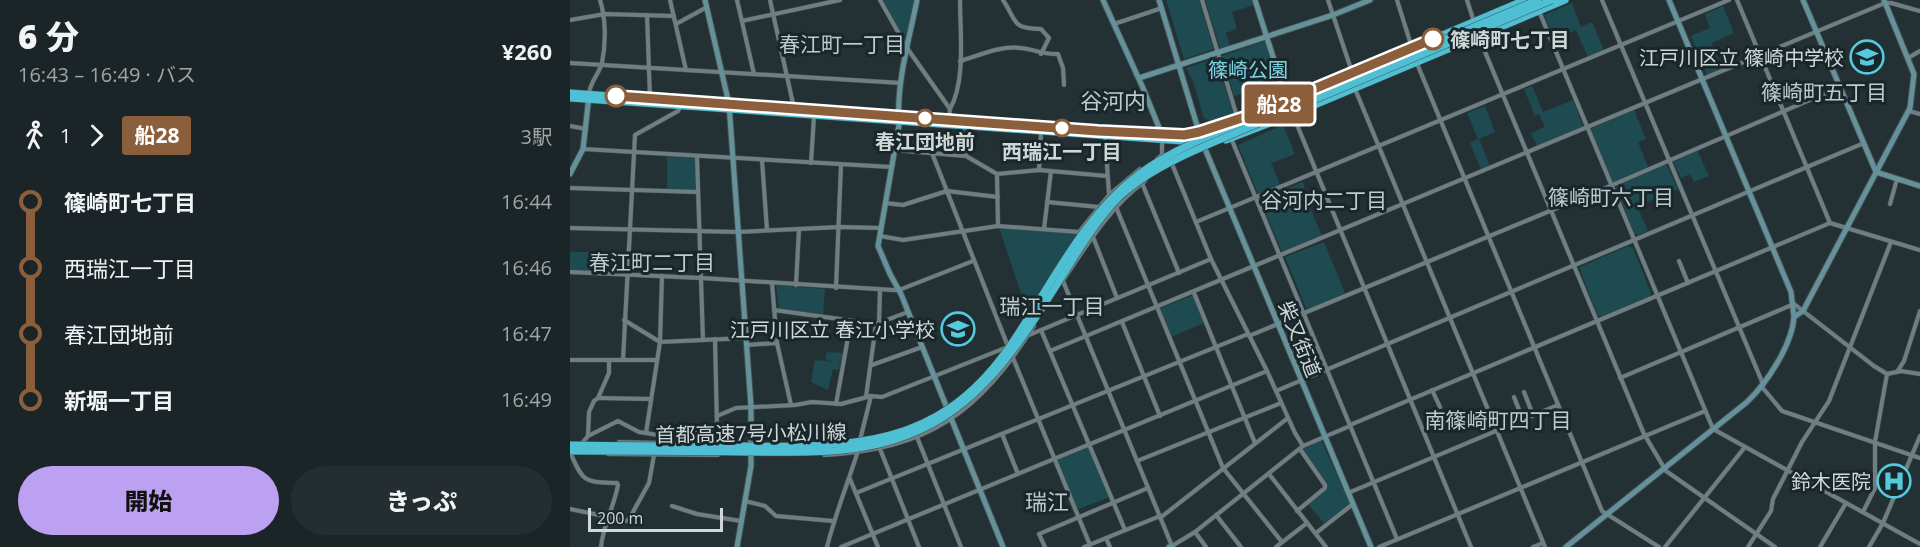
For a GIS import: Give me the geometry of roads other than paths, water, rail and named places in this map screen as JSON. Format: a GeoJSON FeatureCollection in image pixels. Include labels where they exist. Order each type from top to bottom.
{"type":"FeatureCollection","features":[{"type":"Feature","properties":{"kind":"highway"},"geometry":{"type":"LineString","coordinates":[[570,93],[680,106],[794,108],[1041,132],[1105,136],[1184,135],[1238,120],[1287,101],[1525,0]]}},
{"type":"Feature","properties":{"kind":"highway"},"geometry":{"type":"LineString","coordinates":[[1365,76],[1538,0]]}},
{"type":"Feature","properties":{"kind":"highway"},"geometry":{"type":"LineString","coordinates":[[1365,76],[1552,0]]}},
{"type":"Feature","properties":{"kind":"highway"},"geometry":{"type":"LineString","coordinates":[[570,98],[589,96],[650,98],[814,116],[949,119],[1162,137],[1202,143],[1231,138],[1293,114],[1565,0]]}},
{"type":"Feature","properties":{"kind":"highway","name":"首都高速7号小松川線"},"geometry":{"type":"LineString","coordinates":[[570,444],[834,446],[881,439],[919,425],[954,405],[990,372],[1025,324],[1092,220],[1138,175],[1162,159],[1189,146],[1365,76]]}},
{"type":"Feature","properties":{"kind":"highway","name":"首都高速7号小松川線"},"geometry":{"type":"LineString","coordinates":[[570,453],[835,451],[882,444],[921,430],[957,409],[989,380],[1020,341],[1096,224],[1118,199],[1141,179],[1185,154],[1365,76]]}},
{"type":"Feature","properties":{"kind":"street"},"geometry":{"type":"LineString","coordinates":[[570,174],[573,164],[583,149],[590,88],[602,64],[605,14],[600,0]]}},
{"type":"Feature","properties":{"kind":"street"},"geometry":{"type":"LineString","coordinates":[[670,0],[686,70]]}},
{"type":"Feature","properties":{"kind":"street"},"geometry":{"type":"LineString","coordinates":[[737,0],[754,74]]}},
{"type":"Feature","properties":{"kind":"street"},"geometry":{"type":"LineString","coordinates":[[770,0],[794,108]]}},
{"type":"Feature","properties":{"kind":"street"},"geometry":{"type":"LineString","coordinates":[[742,21],[837,0]]}},
{"type":"Feature","properties":{"kind":"street"},"geometry":{"type":"LineString","coordinates":[[880,0],[908,48],[950,109]]}},
{"type":"Feature","properties":{"kind":"street"},"geometry":{"type":"LineString","coordinates":[[917,0],[901,83],[894,150],[879,249],[899,290],[1003,547]]}},
{"type":"Feature","properties":{"kind":"street"},"geometry":{"type":"LineString","coordinates":[[949,119],[950,109],[959,90],[960,0]]}},
{"type":"Feature","properties":{"kind":"street"},"geometry":{"type":"LineString","coordinates":[[1003,0],[1017,26],[1041,29],[1049,38],[1041,54]]}},
{"type":"Feature","properties":{"kind":"street"},"geometry":{"type":"LineString","coordinates":[[570,444],[583,442],[817,443],[860,439],[916,423],[946,406],[971,386],[1006,346],[1079,232],[1098,207],[1134,173],[1162,155],[1162,137],[1139,78],[1102,0]]}},
{"type":"Feature","properties":{"kind":"street"},"geometry":{"type":"LineString","coordinates":[[1159,0],[1199,132]]}},
{"type":"Feature","properties":{"kind":"street"},"geometry":{"type":"LineString","coordinates":[[1202,0],[1238,120]]}},
{"type":"Feature","properties":{"kind":"street"},"geometry":{"type":"LineString","coordinates":[[1255,0],[1287,101]]}},
{"type":"Feature","properties":{"kind":"street"},"geometry":{"type":"LineString","coordinates":[[1328,0],[1352,73]]}},
{"type":"Feature","properties":{"kind":"street"},"geometry":{"type":"LineString","coordinates":[[1139,78],[1333,15],[1370,0]]}},
{"type":"Feature","properties":{"kind":"street"},"geometry":{"type":"LineString","coordinates":[[1396,0],[1416,63],[1602,511],[1659,547]]}},
{"type":"Feature","properties":{"kind":"street"},"geometry":{"type":"LineString","coordinates":[[1467,0],[1478,37],[1645,436],[1664,469],[1775,547]]}},
{"type":"Feature","properties":{"kind":"street"},"geometry":{"type":"LineString","coordinates":[[1602,0],[1763,386],[1782,411],[1920,458]]}},
{"type":"Feature","properties":{"kind":"street"},"geometry":{"type":"LineString","coordinates":[[1566,547],[1747,402],[1763,386],[1790,337],[1794,317],[1791,292],[1669,0]]}},
{"type":"Feature","properties":{"kind":"street"},"geometry":{"type":"LineString","coordinates":[[1196,222],[1729,0]]}},
{"type":"Feature","properties":{"kind":"street"},"geometry":{"type":"LineString","coordinates":[[1737,0],[1830,223]]}},
{"type":"Feature","properties":{"kind":"street"},"geometry":{"type":"LineString","coordinates":[[1803,0],[1876,172],[1920,186]]}},
{"type":"Feature","properties":{"kind":"street"},"geometry":{"type":"LineString","coordinates":[[1794,317],[1803,311],[1909,111],[1914,74],[1884,2]]}},
{"type":"Feature","properties":{"kind":"street"},"geometry":{"type":"LineString","coordinates":[[1050,351],[1341,232],[1884,2],[1920,11]]}},
{"type":"Feature","properties":{"kind":"street"},"geometry":{"type":"LineString","coordinates":[[676,24],[706,3],[729,107],[753,443],[737,547]]}},
{"type":"Feature","properties":{"kind":"street"},"geometry":{"type":"LineString","coordinates":[[1114,24],[1162,8]]}},
{"type":"Feature","properties":{"kind":"street"},"geometry":{"type":"LineString","coordinates":[[1539,11],[1656,297],[1713,429],[1920,544]]}},
{"type":"Feature","properties":{"kind":"street"},"geometry":{"type":"LineString","coordinates":[[570,20],[605,14],[674,16]]}},
{"type":"Feature","properties":{"kind":"street"},"geometry":{"type":"LineString","coordinates":[[647,15],[650,98]]}},
{"type":"Feature","properties":{"kind":"street"},"geometry":{"type":"LineString","coordinates":[[960,61],[1020,47],[1041,54],[1058,54],[1064,85]]}},
{"type":"Feature","properties":{"kind":"street"},"geometry":{"type":"LineString","coordinates":[[1908,58],[1920,51]]}},
{"type":"Feature","properties":{"kind":"street"},"geometry":{"type":"LineString","coordinates":[[570,63],[901,83]]}},
{"type":"Feature","properties":{"kind":"street"},"geometry":{"type":"LineString","coordinates":[[856,493],[1364,288],[1611,186],[1840,87]]}},
{"type":"Feature","properties":{"kind":"street"},"geometry":{"type":"LineString","coordinates":[[1355,88],[1544,545],[1533,547]]}},
{"type":"Feature","properties":{"kind":"street"},"geometry":{"type":"LineString","coordinates":[[623,360],[635,135],[678,111],[680,106]]}},
{"type":"Feature","properties":{"kind":"street"},"geometry":{"type":"LineString","coordinates":[[1909,111],[1920,114]]}},
{"type":"Feature","properties":{"kind":"street"},"geometry":{"type":"LineString","coordinates":[[1293,114],[1471,547]]}},
{"type":"Feature","properties":{"kind":"street"},"geometry":{"type":"LineString","coordinates":[[811,163],[814,116]]}},
{"type":"Feature","properties":{"kind":"street"},"geometry":{"type":"LineString","coordinates":[[570,126],[586,129]]}},
{"type":"Feature","properties":{"kind":"street"},"geometry":{"type":"LineString","coordinates":[[962,126],[966,156]]}},
{"type":"Feature","properties":{"kind":"street"},"geometry":{"type":"LineString","coordinates":[[1039,170],[1041,132]]}},
{"type":"Feature","properties":{"kind":"street"},"geometry":{"type":"LineString","coordinates":[[1105,136],[1109,195]]}},
{"type":"Feature","properties":{"kind":"street"},"geometry":{"type":"LineString","coordinates":[[1231,138],[1397,539]]}},
{"type":"Feature","properties":{"kind":"street"},"geometry":{"type":"LineString","coordinates":[[601,547],[602,532],[615,502],[618,485],[617,483],[593,482],[579,473],[570,453],[752,455],[857,453],[880,449],[917,437],[951,419],[991,384],[1013,358],[1093,237],[1116,207],[1142,183],[1189,155],[1202,143]]}},
{"type":"Feature","properties":{"kind":"street","name":"柴又街道"},"geometry":{"type":"LineString","coordinates":[[1202,143],[1371,547]]}},
{"type":"Feature","properties":{"kind":"street"},"geometry":{"type":"LineString","coordinates":[[1276,391],[1864,143]]}},
{"type":"Feature","properties":{"kind":"street"},"geometry":{"type":"LineString","coordinates":[[583,149],[891,168]]}},
{"type":"Feature","properties":{"kind":"street"},"geometry":{"type":"LineString","coordinates":[[894,150],[966,156],[998,174],[1039,170],[1107,176]]}},
{"type":"Feature","properties":{"kind":"street"},"geometry":{"type":"LineString","coordinates":[[932,153],[1006,346]]}},
{"type":"Feature","properties":{"kind":"street"},"geometry":{"type":"LineString","coordinates":[[698,157],[703,340]]}},
{"type":"Feature","properties":{"kind":"street"},"geometry":{"type":"LineString","coordinates":[[762,160],[767,230]]}},
{"type":"Feature","properties":{"kind":"street"},"geometry":{"type":"LineString","coordinates":[[1172,164],[1211,259],[1267,371],[1301,447],[1325,485],[1325,488],[1297,511]]}},
{"type":"Feature","properties":{"kind":"street"},"geometry":{"type":"LineString","coordinates":[[836,288],[841,165]]}},
{"type":"Feature","properties":{"kind":"street"},"geometry":{"type":"LineString","coordinates":[[1044,229],[1051,171]]}},
{"type":"Feature","properties":{"kind":"street"},"geometry":{"type":"LineString","coordinates":[[998,174],[998,226]]}},
{"type":"Feature","properties":{"kind":"street"},"geometry":{"type":"LineString","coordinates":[[1890,204],[1897,179]]}},
{"type":"Feature","properties":{"kind":"street"},"geometry":{"type":"LineString","coordinates":[[1142,183],[1179,273]]}},
{"type":"Feature","properties":{"kind":"street"},"geometry":{"type":"LineString","coordinates":[[570,188],[698,192]]}},
{"type":"Feature","properties":{"kind":"street"},"geometry":{"type":"LineString","coordinates":[[885,203],[903,206],[947,192],[998,197]]}},
{"type":"Feature","properties":{"kind":"street"},"geometry":{"type":"LineString","coordinates":[[1047,202],[1098,207]]}},
{"type":"Feature","properties":{"kind":"street"},"geometry":{"type":"LineString","coordinates":[[1116,207],[1223,468],[1282,542]]}},
{"type":"Feature","properties":{"kind":"street"},"geometry":{"type":"LineString","coordinates":[[1063,281],[1171,547],[1195,532],[1301,447],[1830,223],[1920,250]]}},
{"type":"Feature","properties":{"kind":"street"},"geometry":{"type":"LineString","coordinates":[[880,236],[903,240],[998,226],[1079,232]]}},
{"type":"Feature","properties":{"kind":"street"},"geometry":{"type":"LineString","coordinates":[[570,228],[738,232],[840,227],[881,228]]}},
{"type":"Feature","properties":{"kind":"street"},"geometry":{"type":"LineString","coordinates":[[796,285],[799,229]]}},
{"type":"Feature","properties":{"kind":"street"},"geometry":{"type":"LineString","coordinates":[[1093,237],[1118,298]]}},
{"type":"Feature","properties":{"kind":"street"},"geometry":{"type":"LineString","coordinates":[[1748,547],[1771,511],[1773,499],[1802,442],[1829,401],[1891,242]]}},
{"type":"Feature","properties":{"kind":"street"},"geometry":{"type":"LineString","coordinates":[[1028,335],[1211,259]]}},
{"type":"Feature","properties":{"kind":"street"},"geometry":{"type":"LineString","coordinates":[[570,272],[899,290],[973,261]]}},
{"type":"Feature","properties":{"kind":"street"},"geometry":{"type":"LineString","coordinates":[[1679,261],[1688,283]]}},
{"type":"Feature","properties":{"kind":"street"},"geometry":{"type":"LineString","coordinates":[[646,433],[660,342],[662,276]]}},
{"type":"Feature","properties":{"kind":"street"},"geometry":{"type":"LineString","coordinates":[[772,283],[777,343],[791,405]]}},
{"type":"Feature","properties":{"kind":"street"},"geometry":{"type":"LineString","coordinates":[[827,547],[833,521],[850,479],[860,439],[878,324],[880,290]]}},
{"type":"Feature","properties":{"kind":"street"},"geometry":{"type":"LineString","coordinates":[[1194,293],[1255,443]]}},
{"type":"Feature","properties":{"kind":"street"},"geometry":{"type":"LineString","coordinates":[[1794,304],[1887,374],[1897,372],[1920,374]]}},
{"type":"Feature","properties":{"kind":"street"},"geometry":{"type":"LineString","coordinates":[[1620,378],[1794,304]]}},
{"type":"Feature","properties":{"kind":"street"},"geometry":{"type":"LineString","coordinates":[[774,310],[878,324],[908,312]]}},
{"type":"Feature","properties":{"kind":"street"},"geometry":{"type":"LineString","coordinates":[[1897,372],[1904,361],[1920,311]]}},
{"type":"Feature","properties":{"kind":"street"},"geometry":{"type":"LineString","coordinates":[[624,320],[660,342],[715,339],[777,343]]}},
{"type":"Feature","properties":{"kind":"street"},"geometry":{"type":"LineString","coordinates":[[836,404],[851,321]]}},
{"type":"Feature","properties":{"kind":"street"},"geometry":{"type":"LineString","coordinates":[[1122,322],[1160,416]]}},
{"type":"Feature","properties":{"kind":"street"},"geometry":{"type":"LineString","coordinates":[[1041,330],[1125,530]]}},
{"type":"Feature","properties":{"kind":"street"},"geometry":{"type":"LineString","coordinates":[[710,443],[709,436],[717,426],[720,415],[715,339]]}},
{"type":"Feature","properties":{"kind":"street"},"geometry":{"type":"LineString","coordinates":[[872,365],[922,346]]}},
{"type":"Feature","properties":{"kind":"street"},"geometry":{"type":"LineString","coordinates":[[720,415],[736,408],[751,406],[812,402],[836,404],[868,397],[882,397],[1006,346]]}},
{"type":"Feature","properties":{"kind":"street"},"geometry":{"type":"LineString","coordinates":[[1013,358],[1090,545]]}},
{"type":"Feature","properties":{"kind":"street"},"geometry":{"type":"LineString","coordinates":[[570,360],[657,360]]}},
{"type":"Feature","properties":{"kind":"street"},"geometry":{"type":"LineString","coordinates":[[588,436],[589,412],[609,373],[609,360]]}},
{"type":"Feature","properties":{"kind":"street"},"geometry":{"type":"LineString","coordinates":[[840,547],[1267,371]]}},
{"type":"Feature","properties":{"kind":"street"},"geometry":{"type":"LineString","coordinates":[[1863,512],[1875,488],[1875,442],[1887,374]]}},
{"type":"Feature","properties":{"kind":"street"},"geometry":{"type":"LineString","coordinates":[[1432,390],[1440,407]]}},
{"type":"Feature","properties":{"kind":"street"},"geometry":{"type":"LineString","coordinates":[[1524,392],[1533,416]]}},
{"type":"Feature","properties":{"kind":"street"},"geometry":{"type":"LineString","coordinates":[[1514,397],[1523,420]]}},
{"type":"Feature","properties":{"kind":"street"},"geometry":{"type":"LineString","coordinates":[[598,398],[651,399]]}},
{"type":"Feature","properties":{"kind":"street"},"geometry":{"type":"LineString","coordinates":[[1137,461],[1281,403]]}},
{"type":"Feature","properties":{"kind":"street"},"geometry":{"type":"LineString","coordinates":[[1348,493],[1558,405]]}},
{"type":"Feature","properties":{"kind":"street"},"geometry":{"type":"LineString","coordinates":[[1379,547],[1705,411]]}},
{"type":"Feature","properties":{"kind":"street"},"geometry":{"type":"LineString","coordinates":[[1084,547],[1160,517],[1288,418]]}},
{"type":"Feature","properties":{"kind":"street"},"geometry":{"type":"LineString","coordinates":[[583,442],[588,436],[618,421],[639,432],[658,435],[672,429],[709,436]]}},
{"type":"Feature","properties":{"kind":"street"},"geometry":{"type":"LineString","coordinates":[[1002,434],[1018,474]]}},
{"type":"Feature","properties":{"kind":"street"},"geometry":{"type":"LineString","coordinates":[[1869,547],[1883,524],[1920,436]]}},
{"type":"Feature","properties":{"kind":"street"},"geometry":{"type":"LineString","coordinates":[[917,437],[961,547]]}},
{"type":"Feature","properties":{"kind":"street"},"geometry":{"type":"LineString","coordinates":[[1665,547],[1745,447]]}},
{"type":"Feature","properties":{"kind":"street"},"geometry":{"type":"LineString","coordinates":[[880,449],[919,547]]}},
{"type":"Feature","properties":{"kind":"street"},"geometry":{"type":"LineString","coordinates":[[570,509],[628,521],[650,483],[654,454]]}},
{"type":"Feature","properties":{"kind":"street"},"geometry":{"type":"LineString","coordinates":[[1269,474],[1326,547]]}},
{"type":"Feature","properties":{"kind":"street"},"geometry":{"type":"LineString","coordinates":[[850,479],[878,547]]}},
{"type":"Feature","properties":{"kind":"street"},"geometry":{"type":"LineString","coordinates":[[1044,547],[1039,534],[1148,489]]}},
{"type":"Feature","properties":{"kind":"street"},"geometry":{"type":"LineString","coordinates":[[745,501],[765,506],[776,516],[833,521]]}},
{"type":"Feature","properties":{"kind":"street"},"geometry":{"type":"LineString","coordinates":[[1820,547],[1846,503]]}},
{"type":"Feature","properties":{"kind":"street"},"geometry":{"type":"LineString","coordinates":[[1316,533],[1353,504]]}},
{"type":"Feature","properties":{"kind":"street"},"geometry":{"type":"LineString","coordinates":[[672,506],[697,514],[741,521]]}},
{"type":"Feature","properties":{"kind":"street"},"geometry":{"type":"LineString","coordinates":[[1216,515],[1241,547]]}},
{"type":"Feature","properties":{"kind":"street"},"geometry":{"type":"LineString","coordinates":[[1276,547],[1307,523]]}},
{"type":"Feature","properties":{"kind":"street"},"geometry":{"type":"LineString","coordinates":[[1195,532],[1206,547]]}},
{"type":"Feature","properties":{"kind":"street"},"geometry":{"type":"LineString","coordinates":[[1106,538],[1110,547]]}},
{"type":"Feature","properties":{"kind":"place","name":"篠崎町七丁目"},"geometry":{"type":"Point","coordinates":[1433,39]}},
{"type":"Feature","properties":{"kind":"place","name":"江戸川区立 篠崎中学校"},"geometry":{"type":"Point","coordinates":[1867,57]}},
{"type":"Feature","properties":{"kind":"place","name":"春江団地前"},"geometry":{"type":"Point","coordinates":[925,118]}},
{"type":"Feature","properties":{"kind":"place","name":"西瑞江一丁目"},"geometry":{"type":"Point","coordinates":[1062,128]}},
{"type":"Feature","properties":{"kind":"place","name":"江戸川区立 春江小学校"},"geometry":{"type":"Point","coordinates":[958,329]}},
{"type":"Feature","properties":{"kind":"place","name":"鈴木医院"},"geometry":{"type":"Point","coordinates":[1894,481]}},
{"type":"Feature","properties":{"kind":"district","name":"春江町一丁目"},"geometry":{"type":"Point","coordinates":[842,44]}},
{"type":"Feature","properties":{"kind":"district","name":"篠崎町五丁目"},"geometry":{"type":"Point","coordinates":[1824,92]}},
{"type":"Feature","properties":{"kind":"district","name":"谷河内"},"geometry":{"type":"Point","coordinates":[1113,100]}},
{"type":"Feature","properties":{"kind":"district","name":"篠崎町六丁目"},"geometry":{"type":"Point","coordinates":[1611,197]}},
{"type":"Feature","properties":{"kind":"district","name":"谷河内二丁目"},"geometry":{"type":"Point","coordinates":[1324,200]}},
{"type":"Feature","properties":{"kind":"district","name":"春江町二丁目"},"geometry":{"type":"Point","coordinates":[652,262]}},
{"type":"Feature","properties":{"kind":"district","name":"瑞江一丁目"},"geometry":{"type":"Point","coordinates":[1052,306]}},
{"type":"Feature","properties":{"kind":"district","name":"南篠崎町四丁目"},"geometry":{"type":"Point","coordinates":[1498,420]}},
{"type":"Feature","properties":{"kind":"district","name":"瑞江"},"geometry":{"type":"Point","coordinates":[1047,501]}},
{"type":"Feature","properties":{"kind":"park label","name":"篠崎公園"},"geometry":{"type":"Point","coordinates":[1248,69]}}]}
